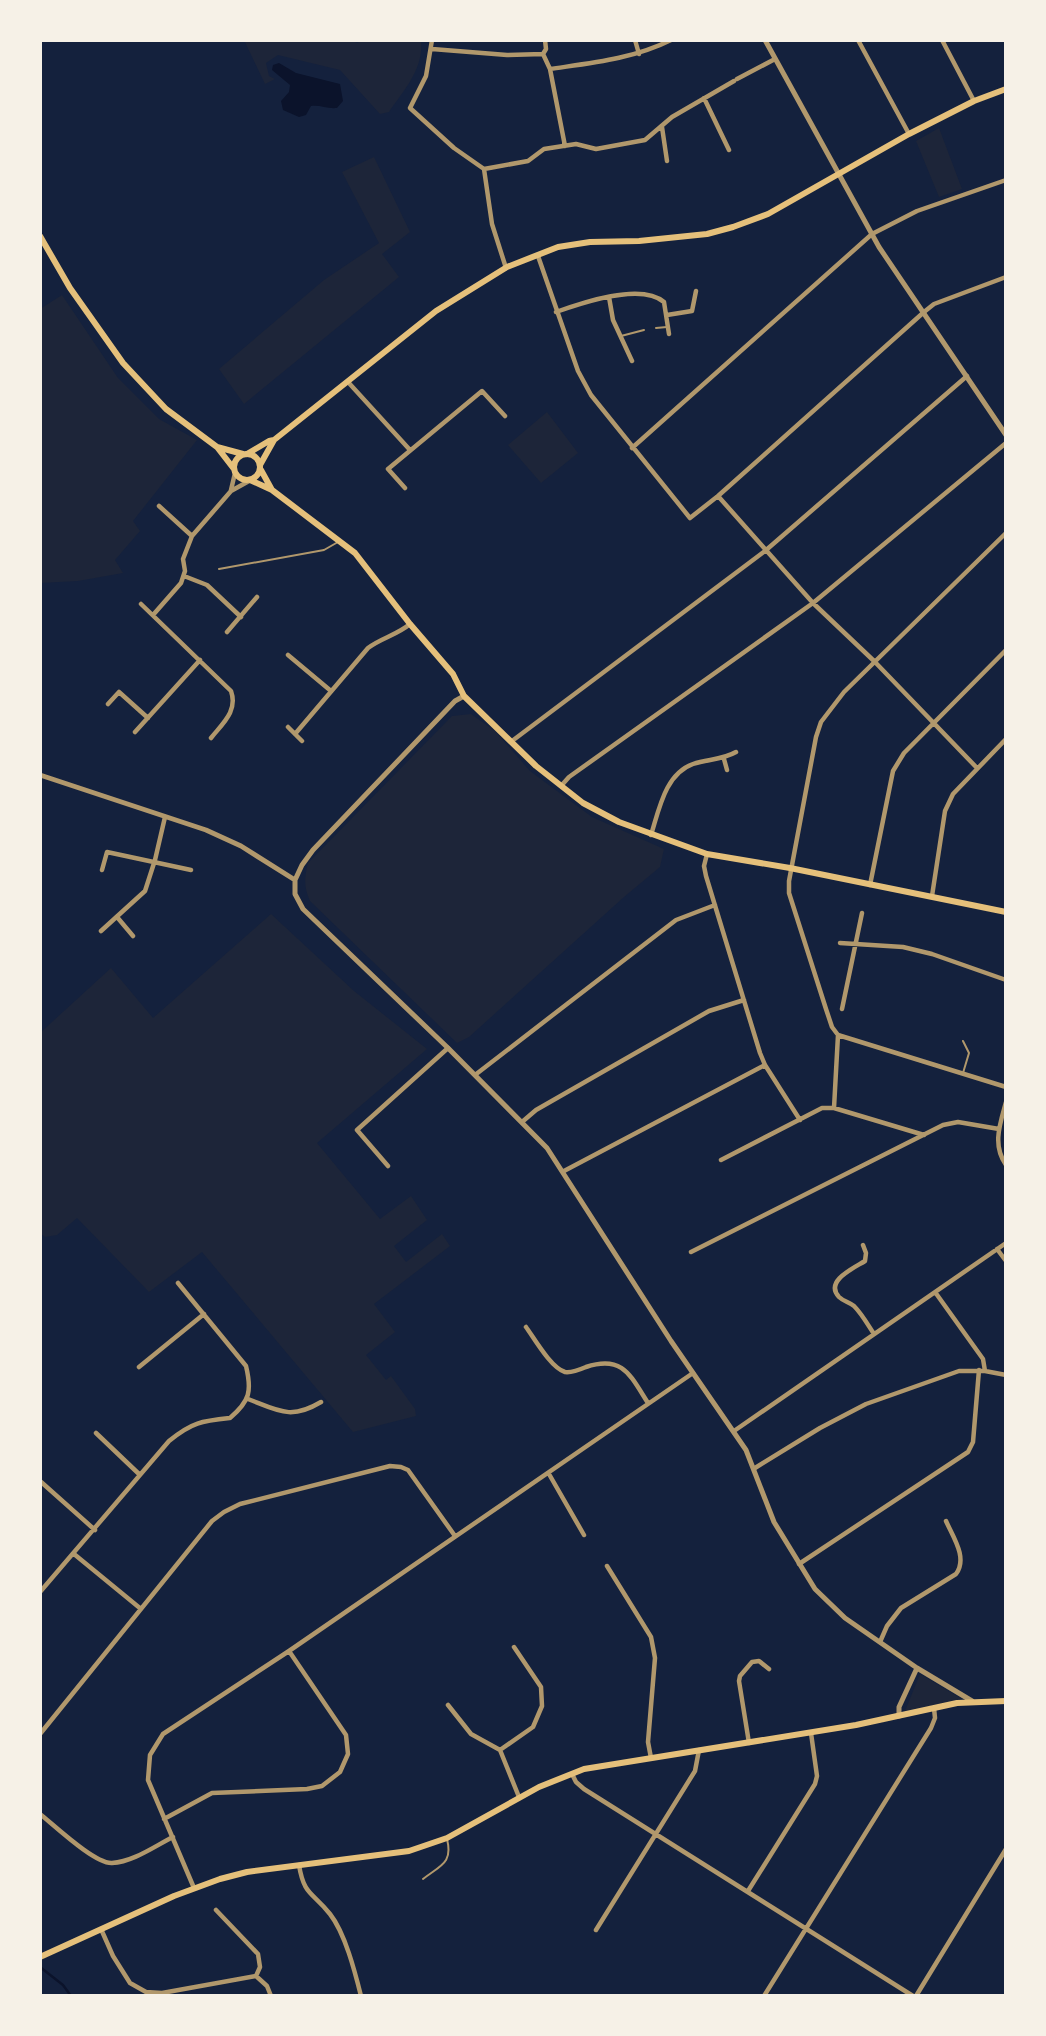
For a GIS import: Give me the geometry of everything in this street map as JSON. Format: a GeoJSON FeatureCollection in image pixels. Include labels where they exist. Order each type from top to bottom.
{"type":"FeatureCollection","features":[{"type":"Feature","properties":{"kind":"main road"},"geometry":{"type":"LineString","coordinates":[[235,471],[235,461],[274,440],[436,311],[506,268],[558,247],[590,242],[639,241],[707,234],[733,227],[785,205],[909,134],[974,101],[1006,89]]}},
{"type":"Feature","properties":{"kind":"main road"},"geometry":{"type":"LineString","coordinates":[[40,236],[71,288],[122,363],[166,409],[218,447],[241,479],[272,490],[355,553],[453,674],[464,696],[536,766],[583,803],[619,822],[706,854],[790,868],[1006,912]]}},
{"type":"Feature","properties":{"kind":"main road"},"geometry":{"type":"LineString","coordinates":[[249,480],[257,476],[274,440]]}},
{"type":"Feature","properties":{"kind":"main road"},"geometry":{"type":"LineString","coordinates":[[218,447],[257,458],[272,490]]}},
{"type":"Feature","properties":{"kind":"main road"},"geometry":{"type":"LineString","coordinates":[[40,1957],[194,1888],[247,1872],[409,1851],[447,1838],[519,1797],[572,1773],[811,1733],[972,1701],[1006,1701]]}},
{"type":"Feature","properties":{"kind":"street"},"geometry":{"type":"LineString","coordinates":[[432,40],[426,76],[410,108],[454,148],[484,169],[528,161],[544,149],[576,144],[596,149],[645,140],[672,117],[775,59]]}},
{"type":"Feature","properties":{"kind":"street"},"geometry":{"type":"LineString","coordinates":[[432,49],[507,55],[543,54],[547,49],[545,40]]}},
{"type":"Feature","properties":{"kind":"street"},"geometry":{"type":"LineString","coordinates":[[635,40],[639,54]]}},
{"type":"Feature","properties":{"kind":"street"},"geometry":{"type":"LineString","coordinates":[[550,69],[639,54],[671,40]]}},
{"type":"Feature","properties":{"kind":"street"},"geometry":{"type":"LineString","coordinates":[[765,40],[872,234],[1006,435]]}},
{"type":"Feature","properties":{"kind":"street"},"geometry":{"type":"LineString","coordinates":[[858,40],[909,134]]}},
{"type":"Feature","properties":{"kind":"street"},"geometry":{"type":"LineString","coordinates":[[942,40],[974,101]]}},
{"type":"Feature","properties":{"kind":"street"},"geometry":{"type":"LineString","coordinates":[[543,54],[550,69],[565,146]]}},
{"type":"Feature","properties":{"kind":"street"},"geometry":{"type":"LineString","coordinates":[[704,98],[729,150]]}},
{"type":"Feature","properties":{"kind":"street"},"geometry":{"type":"LineString","coordinates":[[662,126],[667,161]]}},
{"type":"Feature","properties":{"kind":"street"},"geometry":{"type":"LineString","coordinates":[[484,169],[492,224],[506,268]]}},
{"type":"Feature","properties":{"kind":"street"},"geometry":{"type":"LineString","coordinates":[[632,448],[872,234],[917,211],[1006,180]]}},
{"type":"Feature","properties":{"kind":"street"},"geometry":{"type":"LineString","coordinates":[[538,256],[578,371],[591,395],[690,518],[934,304],[1006,277]]}},
{"type":"Feature","properties":{"kind":"street"},"geometry":{"type":"LineString","coordinates":[[667,315],[692,311],[696,292]]}},
{"type":"Feature","properties":{"kind":"street"},"geometry":{"type":"LineString","coordinates":[[556,312],[608,297],[652,295],[664,302],[669,334]]}},
{"type":"Feature","properties":{"kind":"street"},"geometry":{"type":"LineString","coordinates":[[608,297],[613,320],[632,361]]}},
{"type":"Feature","properties":{"kind":"street"},"geometry":{"type":"LineString","coordinates":[[512,741],[765,551],[967,376]]}},
{"type":"Feature","properties":{"kind":"street"},"geometry":{"type":"LineString","coordinates":[[348,382],[410,450]]}},
{"type":"Feature","properties":{"kind":"street"},"geometry":{"type":"LineString","coordinates":[[405,488],[388,469],[482,391],[505,416]]}},
{"type":"Feature","properties":{"kind":"street"},"geometry":{"type":"LineString","coordinates":[[561,787],[569,777],[813,603],[1006,443]]}},
{"type":"Feature","properties":{"kind":"street"},"geometry":{"type":"LineString","coordinates":[[231,491],[235,471]]}},
{"type":"Feature","properties":{"kind":"street"},"geometry":{"type":"LineString","coordinates":[[153,615],[181,583],[184,576],[183,559],[192,536],[231,491],[249,480]]}},
{"type":"Feature","properties":{"kind":"street"},"geometry":{"type":"LineString","coordinates":[[718,496],[813,603],[874,661],[977,768]]}},
{"type":"Feature","properties":{"kind":"street"},"geometry":{"type":"LineString","coordinates":[[159,506],[192,536]]}},
{"type":"Feature","properties":{"kind":"street"},"geometry":{"type":"LineString","coordinates":[[1006,533],[874,661],[844,692],[821,722],[790,868],[789,893],[832,1027],[838,1035],[1006,1087]]}},
{"type":"Feature","properties":{"kind":"street"},"geometry":{"type":"LineString","coordinates":[[184,576],[207,585],[241,617]]}},
{"type":"Feature","properties":{"kind":"street"},"geometry":{"type":"LineString","coordinates":[[227,632],[257,597]]}},
{"type":"Feature","properties":{"kind":"street"},"geometry":{"type":"LineString","coordinates":[[141,604],[231,691],[234,700],[229,718],[211,738]]}},
{"type":"Feature","properties":{"kind":"street"},"geometry":{"type":"LineString","coordinates":[[295,734],[368,648],[379,640],[398,634],[410,624]]}},
{"type":"Feature","properties":{"kind":"street"},"geometry":{"type":"LineString","coordinates":[[870,886],[893,771],[904,752],[1006,650]]}},
{"type":"Feature","properties":{"kind":"street"},"geometry":{"type":"LineString","coordinates":[[288,655],[331,691]]}},
{"type":"Feature","properties":{"kind":"street"},"geometry":{"type":"LineString","coordinates":[[135,732],[200,660]]}},
{"type":"Feature","properties":{"kind":"street"},"geometry":{"type":"LineString","coordinates":[[108,704],[119,692],[148,718]]}},
{"type":"Feature","properties":{"kind":"street"},"geometry":{"type":"LineString","coordinates":[[464,696],[455,701],[313,850],[295,880],[295,894],[303,909],[448,1048],[547,1148],[671,1341],[734,1431],[755,1468],[774,1522],[815,1589],[837,1611],[880,1643],[972,1701]]}},
{"type":"Feature","properties":{"kind":"street"},"geometry":{"type":"LineString","coordinates":[[288,727],[302,741]]}},
{"type":"Feature","properties":{"kind":"street"},"geometry":{"type":"LineString","coordinates":[[931,898],[945,811],[953,794],[1006,740]]}},
{"type":"Feature","properties":{"kind":"street"},"geometry":{"type":"LineString","coordinates":[[651,835],[665,795],[675,776],[692,765],[724,759],[736,752]]}},
{"type":"Feature","properties":{"kind":"street"},"geometry":{"type":"LineString","coordinates":[[724,759],[727,770]]}},
{"type":"Feature","properties":{"kind":"street"},"geometry":{"type":"LineString","coordinates":[[40,775],[206,830],[241,846],[295,880]]}},
{"type":"Feature","properties":{"kind":"street"},"geometry":{"type":"LineString","coordinates":[[101,931],[145,891],[165,817]]}},
{"type":"Feature","properties":{"kind":"street"},"geometry":{"type":"LineString","coordinates":[[102,870],[107,852],[155,860],[191,870]]}},
{"type":"Feature","properties":{"kind":"street"},"geometry":{"type":"LineString","coordinates":[[706,854],[704,866],[765,1065],[800,1120]]}},
{"type":"Feature","properties":{"kind":"street"},"geometry":{"type":"LineString","coordinates":[[475,1075],[676,920],[715,905]]}},
{"type":"Feature","properties":{"kind":"street"},"geometry":{"type":"LineString","coordinates":[[842,1009],[862,912]]}},
{"type":"Feature","properties":{"kind":"street"},"geometry":{"type":"LineString","coordinates":[[117,918],[133,936]]}},
{"type":"Feature","properties":{"kind":"street"},"geometry":{"type":"LineString","coordinates":[[840,943],[903,947],[959,961],[1006,980]]}},
{"type":"Feature","properties":{"kind":"street"},"geometry":{"type":"LineString","coordinates":[[522,1122],[536,1110],[709,1011],[744,1000]]}},
{"type":"Feature","properties":{"kind":"street"},"geometry":{"type":"LineString","coordinates":[[834,1108],[838,1035]]}},
{"type":"Feature","properties":{"kind":"street"},"geometry":{"type":"LineString","coordinates":[[388,1166],[357,1130],[448,1048]]}},
{"type":"Feature","properties":{"kind":"street"},"geometry":{"type":"LineString","coordinates":[[564,1171],[765,1065]]}},
{"type":"Feature","properties":{"kind":"street"},"geometry":{"type":"LineString","coordinates":[[1006,1101],[997,1145],[999,1156],[1006,1165]]}},
{"type":"Feature","properties":{"kind":"street"},"geometry":{"type":"LineString","coordinates":[[721,1160],[822,1108],[834,1108],[925,1135]]}},
{"type":"Feature","properties":{"kind":"street"},"geometry":{"type":"LineString","coordinates":[[691,1252],[943,1125],[958,1122],[999,1129]]}},
{"type":"Feature","properties":{"kind":"street"},"geometry":{"type":"LineString","coordinates":[[734,1431],[1006,1243]]}},
{"type":"Feature","properties":{"kind":"street"},"geometry":{"type":"LineString","coordinates":[[863,1245],[865,1261],[842,1275],[836,1282],[835,1289],[838,1296],[854,1306],[874,1334]]}},
{"type":"Feature","properties":{"kind":"street"},"geometry":{"type":"LineString","coordinates":[[997,1249],[1006,1261]]}},
{"type":"Feature","properties":{"kind":"street"},"geometry":{"type":"LineString","coordinates":[[40,1592],[95,1530],[139,1474],[185,1427],[198,1421],[230,1418],[248,1399],[250,1382],[246,1366],[178,1283]]}},
{"type":"Feature","properties":{"kind":"street"},"geometry":{"type":"LineString","coordinates":[[935,1292],[983,1359],[985,1371]]}},
{"type":"Feature","properties":{"kind":"street"},"geometry":{"type":"LineString","coordinates":[[139,1367],[204,1314]]}},
{"type":"Feature","properties":{"kind":"street"},"geometry":{"type":"LineString","coordinates":[[526,1327],[557,1368],[572,1372],[597,1364],[620,1366],[627,1371],[648,1403]]}},
{"type":"Feature","properties":{"kind":"street"},"geometry":{"type":"LineString","coordinates":[[799,1564],[968,1452],[973,1442],[978,1370]]}},
{"type":"Feature","properties":{"kind":"street"},"geometry":{"type":"LineString","coordinates":[[755,1468],[820,1428],[866,1404],[959,1371],[978,1370],[1006,1375]]}},
{"type":"Feature","properties":{"kind":"street"},"geometry":{"type":"LineString","coordinates":[[194,1888],[148,1780],[150,1755],[163,1734],[289,1651],[694,1373]]}},
{"type":"Feature","properties":{"kind":"street"},"geometry":{"type":"LineString","coordinates":[[248,1399],[282,1412],[305,1412],[321,1402]]}},
{"type":"Feature","properties":{"kind":"street"},"geometry":{"type":"LineString","coordinates":[[96,1433],[139,1474]]}},
{"type":"Feature","properties":{"kind":"street"},"geometry":{"type":"LineString","coordinates":[[40,1734],[212,1521],[240,1504],[390,1466],[401,1467],[408,1470],[455,1536]]}},
{"type":"Feature","properties":{"kind":"street"},"geometry":{"type":"LineString","coordinates":[[549,1474],[584,1535]]}},
{"type":"Feature","properties":{"kind":"street"},"geometry":{"type":"LineString","coordinates":[[40,1480],[95,1530]]}},
{"type":"Feature","properties":{"kind":"street"},"geometry":{"type":"LineString","coordinates":[[880,1643],[887,1626],[901,1608],[961,1569],[961,1555],[946,1521]]}},
{"type":"Feature","properties":{"kind":"street"},"geometry":{"type":"LineString","coordinates":[[74,1554],[141,1609]]}},
{"type":"Feature","properties":{"kind":"street"},"geometry":{"type":"LineString","coordinates":[[607,1566],[651,1637],[655,1658],[648,1742],[651,1758]]}},
{"type":"Feature","properties":{"kind":"street"},"geometry":{"type":"LineString","coordinates":[[500,1750],[533,1727],[542,1706],[541,1687],[514,1647]]}},
{"type":"Feature","properties":{"kind":"street"},"geometry":{"type":"LineString","coordinates":[[164,1819],[212,1793],[322,1787],[340,1772],[348,1754],[346,1735],[289,1651]]}},
{"type":"Feature","properties":{"kind":"street"},"geometry":{"type":"LineString","coordinates":[[749,1743],[740,1676],[752,1662],[759,1661],[769,1669]]}},
{"type":"Feature","properties":{"kind":"street"},"geometry":{"type":"LineString","coordinates":[[900,1716],[900,1707],[917,1668]]}},
{"type":"Feature","properties":{"kind":"street"},"geometry":{"type":"LineString","coordinates":[[448,1705],[471,1734],[500,1750],[519,1797]]}},
{"type":"Feature","properties":{"kind":"street"},"geometry":{"type":"LineString","coordinates":[[764,1996],[931,1728],[934,1708]]}},
{"type":"Feature","properties":{"kind":"street"},"geometry":{"type":"LineString","coordinates":[[748,1891],[815,1784],[817,1776],[811,1733]]}},
{"type":"Feature","properties":{"kind":"street"},"geometry":{"type":"LineString","coordinates":[[596,1930],[695,1771],[699,1750]]}},
{"type":"Feature","properties":{"kind":"street"},"geometry":{"type":"LineString","coordinates":[[572,1773],[579,1785],[914,1996],[1006,1849]]}},
{"type":"Feature","properties":{"kind":"street"},"geometry":{"type":"LineString","coordinates":[[40,1814],[96,1858],[109,1864],[124,1861],[173,1837]]}},
{"type":"Feature","properties":{"kind":"street"},"geometry":{"type":"LineString","coordinates":[[299,1865],[304,1888],[331,1915],[352,1961],[361,1996]]}},
{"type":"Feature","properties":{"kind":"street"},"geometry":{"type":"LineString","coordinates":[[216,1910],[258,1954],[260,1967],[256,1976]]}},
{"type":"Feature","properties":{"kind":"street"},"geometry":{"type":"LineString","coordinates":[[101,1928],[113,1956],[130,1983],[145,1994],[256,1976]]}},
{"type":"Feature","properties":{"kind":"street"},"geometry":{"type":"LineString","coordinates":[[256,1976],[267,1986],[271,1996]]}},
{"type":"Feature","properties":{"kind":"lane"},"geometry":{"type":"LineString","coordinates":[[656,328],[668,327]]}},
{"type":"Feature","properties":{"kind":"lane"},"geometry":{"type":"LineString","coordinates":[[620,337],[644,330]]}},
{"type":"Feature","properties":{"kind":"lane"},"geometry":{"type":"LineString","coordinates":[[219,569],[324,550],[339,541]]}},
{"type":"Feature","properties":{"kind":"lane"},"geometry":{"type":"LineString","coordinates":[[963,1041],[969,1053],[963,1074]]}},
{"type":"Feature","properties":{"kind":"lane"},"geometry":{"type":"LineString","coordinates":[[424,1879],[447,1860],[450,1851],[447,1838]]}},
{"type":"Feature","properties":{"kind":"shaded area"},"geometry":{"type":"Polygon","coordinates":[[[244,40],[353,40],[357,43],[361,40],[421,40],[421,51],[416,70],[407,87],[389,112],[380,114],[340,70],[278,55],[266,63],[269,76],[275,79],[265,84],[244,40]]]}},
{"type":"Feature","properties":{"kind":"shaded area"},"geometry":{"type":"Polygon","coordinates":[[[279,63],[296,73],[340,84],[343,101],[337,108],[311,106],[306,115],[299,117],[283,110],[281,101],[289,92],[290,85],[272,70],[273,65],[279,63]]]}},
{"type":"Feature","properties":{"kind":"shaded area"},"geometry":{"type":"Polygon","coordinates":[[[939,128],[962,189],[939,197],[916,141],[939,128]]]}},
{"type":"Feature","properties":{"kind":"shaded area"},"geometry":{"type":"Polygon","coordinates":[[[374,157],[410,232],[382,254],[399,277],[244,404],[219,369],[324,280],[379,243],[342,172],[374,157]]]}},
{"type":"Feature","properties":{"kind":"shaded area"},"geometry":{"type":"Polygon","coordinates":[[[62,295],[118,378],[159,419],[197,440],[133,521],[140,531],[115,560],[123,573],[78,581],[40,583],[40,309],[62,295]]]}},
{"type":"Feature","properties":{"kind":"shaded area"},"geometry":{"type":"Polygon","coordinates":[[[547,412],[578,453],[541,483],[508,445],[547,412]]]}},
{"type":"Feature","properties":{"kind":"shaded area"},"geometry":{"type":"Polygon","coordinates":[[[471,714],[495,731],[530,771],[592,817],[664,849],[660,867],[469,1037],[457,1043],[310,901],[305,878],[308,863],[452,716],[471,714]]]}},
{"type":"Feature","properties":{"kind":"shaded area"},"geometry":{"type":"Polygon","coordinates":[[[271,914],[354,991],[427,1049],[317,1143],[380,1219],[411,1196],[427,1220],[394,1246],[406,1262],[442,1234],[450,1246],[374,1304],[395,1332],[366,1355],[386,1380],[391,1376],[415,1409],[416,1416],[353,1432],[202,1252],[149,1292],[77,1218],[57,1235],[45,1237],[40,1233],[40,1033],[111,968],[153,1018],[271,914]]]}},
{"type":"Feature","properties":{"kind":"shaded area"},"geometry":{"type":"Polygon","coordinates":[[[920,1674],[962,1699],[905,1711],[920,1674]]]}},
{"type":"Feature","properties":{"kind":"waterway"},"geometry":{"type":"LineString","coordinates":[[40,1967],[63,1985],[71,1996]]}}]}
